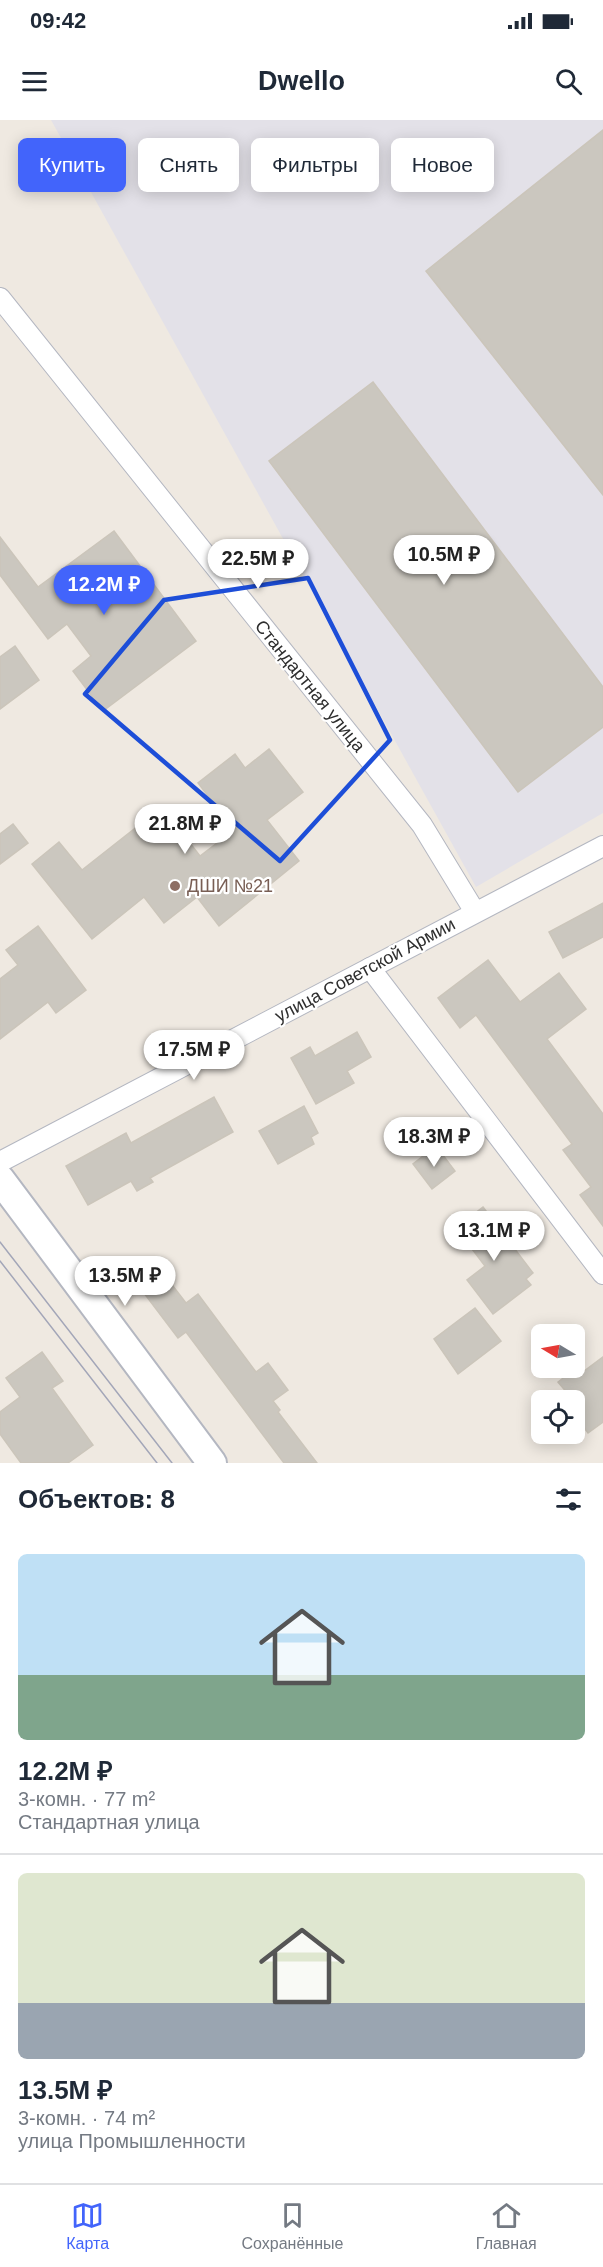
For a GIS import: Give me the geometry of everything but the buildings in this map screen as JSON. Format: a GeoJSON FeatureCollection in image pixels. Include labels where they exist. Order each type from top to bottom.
{"type":"FeatureCollection","features":[{"type":"Feature","properties":{"kind":"main road"},"geometry":{"type":"LineString","coordinates":[[0,1179],[212,1463]]}},
{"type":"Feature","properties":{"kind":"street","name":"Стандартная улица"},"geometry":{"type":"LineString","coordinates":[[0,298],[422,825],[475,912]]}},
{"type":"Feature","properties":{"kind":"street","name":"улица Советской Армии"},"geometry":{"type":"LineString","coordinates":[[0,1162],[603,846]]}},
{"type":"Feature","properties":{"kind":"street"},"geometry":{"type":"LineString","coordinates":[[370,968],[603,1274]]}},
{"type":"Feature","properties":{"kind":"highlighted area"},"geometry":{"type":"Polygon","coordinates":[[[308,578],[390,740],[280,861],[85,694],[164,600],[308,578]]]}},
{"type":"Feature","properties":{"kind":"shaded area"},"geometry":{"type":"Polygon","coordinates":[[[51,120],[603,120],[603,813],[476,887],[91,192],[126,192],[126,138],[61,138],[51,120]]]}},
{"type":"Feature","properties":{"kind":"tram line"},"geometry":{"type":"LineString","coordinates":[[0,1242],[172,1463]]}},
{"type":"Feature","properties":{"kind":"tram line"},"geometry":{"type":"LineString","coordinates":[[0,1261],[157,1463]]}},
{"type":"Feature","properties":{"kind":"place","name":"ДШИ №21"},"geometry":{"type":"Point","coordinates":[175,886]}}]}
